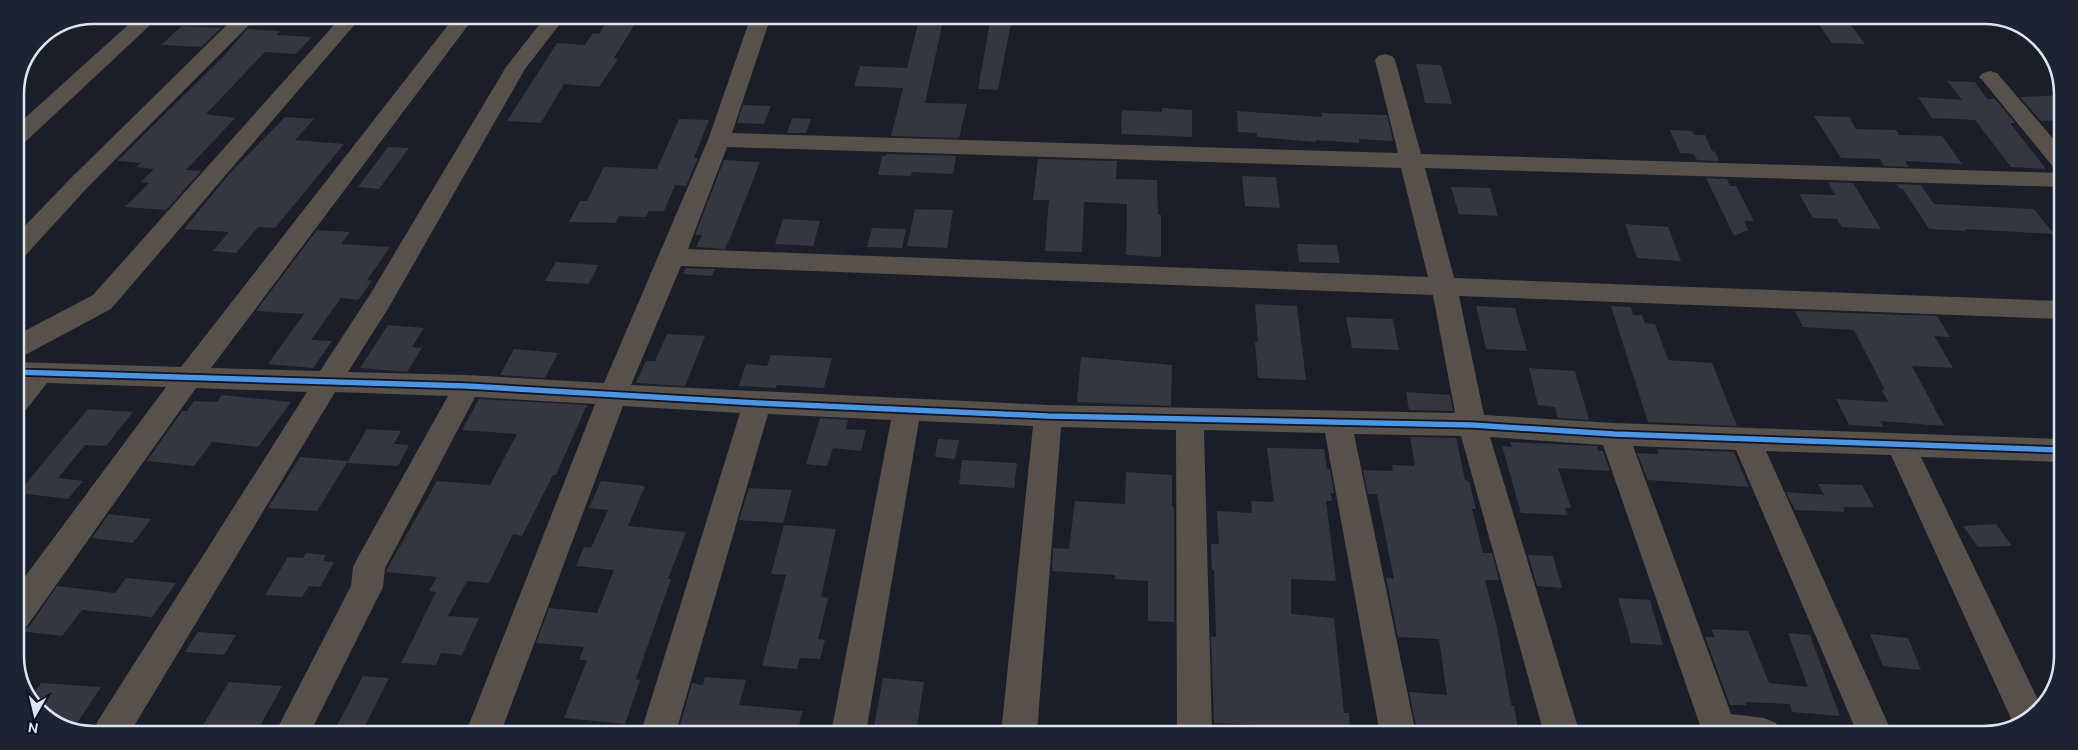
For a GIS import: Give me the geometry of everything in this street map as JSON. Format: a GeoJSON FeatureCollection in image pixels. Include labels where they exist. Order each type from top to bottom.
{"type":"FeatureCollection","features":[{"type":"Feature","properties":{"kind":"street"},"geometry":{"type":"LineString","coordinates":[[24,130],[141,24]]}},
{"type":"Feature","properties":{"kind":"street"},"geometry":{"type":"LineString","coordinates":[[24,241],[79,183],[240,24]]}},
{"type":"Feature","properties":{"kind":"street"},"geometry":{"type":"LineString","coordinates":[[24,343],[102,302],[345,24]]}},
{"type":"Feature","properties":{"kind":"street"},"geometry":{"type":"LineString","coordinates":[[24,604],[188,378],[459,24]]}},
{"type":"Feature","properties":{"kind":"street"},"geometry":{"type":"LineString","coordinates":[[114,726],[380,300],[516,67],[550,24]]}},
{"type":"Feature","properties":{"kind":"street"},"geometry":{"type":"LineString","coordinates":[[485,726],[613,395],[672,258],[719,140],[758,24]]}},
{"type":"Feature","properties":{"kind":"street"},"geometry":{"type":"LineString","coordinates":[[1385,60],[1444,288],[1472,425],[1560,726]]}},
{"type":"Feature","properties":{"kind":"street"},"geometry":{"type":"LineString","coordinates":[[1990,77],[2054,153]]}},
{"type":"Feature","properties":{"kind":"street"},"geometry":{"type":"LineString","coordinates":[[719,140],[2054,180]]}},
{"type":"Feature","properties":{"kind":"street"},"geometry":{"type":"LineString","coordinates":[[672,258],[2054,310]]}},
{"type":"Feature","properties":{"kind":"street"},"geometry":{"type":"LineString","coordinates":[[28,372],[466,386],[757,403],[1048,416],[1472,425],[1614,434],[2054,450]]}},
{"type":"Feature","properties":{"kind":"street"},"geometry":{"type":"LineString","coordinates":[[296,726],[367,587],[369,567],[466,386]]}},
{"type":"Feature","properties":{"kind":"street"},"geometry":{"type":"LineString","coordinates":[[660,726],[757,403]]}},
{"type":"Feature","properties":{"kind":"street"},"geometry":{"type":"LineString","coordinates":[[849,726],[907,410]]}},
{"type":"Feature","properties":{"kind":"street"},"geometry":{"type":"LineString","coordinates":[[1020,726],[1048,416]]}},
{"type":"Feature","properties":{"kind":"street"},"geometry":{"type":"LineString","coordinates":[[1190,420],[1194,726]]}},
{"type":"Feature","properties":{"kind":"street"},"geometry":{"type":"LineString","coordinates":[[1337,422],[1396,726]]}},
{"type":"Feature","properties":{"kind":"street"},"geometry":{"type":"LineString","coordinates":[[1614,434],[1718,726]]}},
{"type":"Feature","properties":{"kind":"street"},"geometry":{"type":"LineString","coordinates":[[1746,439],[1872,726]]}},
{"type":"Feature","properties":{"kind":"street"},"geometry":{"type":"LineString","coordinates":[[1901,445],[2026,712]]}},
{"type":"Feature","properties":{"kind":"building"},"geometry":{"type":"Polygon","coordinates":[[[605,24],[635,24],[614,58],[618,59],[599,87],[564,84],[541,123],[507,121],[557,43],[585,45],[593,33],[599,34],[605,24]]]}},
{"type":"Feature","properties":{"kind":"building"},"geometry":{"type":"Polygon","coordinates":[[[918,24],[942,24],[925,103],[967,104],[959,138],[891,136],[903,88],[854,86],[860,66],[907,68],[918,24]]]}},
{"type":"Feature","properties":{"kind":"building"},"geometry":{"type":"Polygon","coordinates":[[[990,24],[1011,24],[998,90],[978,89],[990,24]]]}},
{"type":"Feature","properties":{"kind":"building"},"geometry":{"type":"Polygon","coordinates":[[[1818,24],[1850,24],[1865,44],[1832,43],[1818,24]]]}},
{"type":"Feature","properties":{"kind":"building"},"geometry":{"type":"Polygon","coordinates":[[[182,26],[221,28],[201,47],[161,45],[182,26]]]}},
{"type":"Feature","properties":{"kind":"building"},"geometry":{"type":"Polygon","coordinates":[[[247,29],[280,31],[277,35],[312,37],[296,54],[265,52],[206,114],[235,118],[186,170],[201,171],[166,210],[125,207],[149,183],[141,182],[154,169],[136,167],[141,163],[117,161],[225,55],[247,29]]]}},
{"type":"Feature","properties":{"kind":"building"},"geometry":{"type":"Polygon","coordinates":[[[1416,64],[1441,65],[1452,104],[1425,103],[1416,64]]]}},
{"type":"Feature","properties":{"kind":"building"},"geometry":{"type":"Polygon","coordinates":[[[1947,81],[1975,82],[1987,99],[1995,99],[2015,123],[2010,123],[2046,169],[2011,167],[1975,120],[1932,118],[1918,97],[1962,100],[1947,81]]]}},
{"type":"Feature","properties":{"kind":"building"},"geometry":{"type":"Polygon","coordinates":[[[2054,95],[2054,120],[2041,121],[2020,97],[2054,95]]]}},
{"type":"Feature","properties":{"kind":"building"},"geometry":{"type":"Polygon","coordinates":[[[743,105],[771,106],[764,124],[737,123],[743,105]]]}},
{"type":"Feature","properties":{"kind":"building"},"geometry":{"type":"Polygon","coordinates":[[[1162,108],[1192,110],[1192,137],[1121,134],[1122,110],[1162,112],[1162,108]]]}},
{"type":"Feature","properties":{"kind":"building"},"geometry":{"type":"Polygon","coordinates":[[[1237,111],[1322,117],[1321,113],[1387,115],[1393,141],[1359,139],[1359,143],[1316,140],[1316,142],[1257,137],[1257,133],[1238,132],[1237,111]]]}},
{"type":"Feature","properties":{"kind":"building"},"geometry":{"type":"Polygon","coordinates":[[[1814,116],[1849,117],[1856,129],[1896,130],[1899,135],[1942,136],[1962,164],[1905,161],[1909,167],[1884,166],[1880,159],[1841,158],[1814,116]]]}},
{"type":"Feature","properties":{"kind":"building"},"geometry":{"type":"Polygon","coordinates":[[[285,117],[314,119],[295,140],[344,144],[275,228],[258,227],[236,253],[213,251],[229,232],[184,229],[230,173],[285,117]]]}},
{"type":"Feature","properties":{"kind":"building"},"geometry":{"type":"Polygon","coordinates":[[[792,118],[811,119],[806,133],[787,133],[792,118]]]}},
{"type":"Feature","properties":{"kind":"building"},"geometry":{"type":"Polygon","coordinates":[[[679,119],[709,120],[694,158],[698,158],[686,186],[675,185],[664,211],[649,211],[646,217],[619,216],[615,223],[569,222],[580,201],[587,201],[604,167],[657,169],[679,119]]]}},
{"type":"Feature","properties":{"kind":"building"},"geometry":{"type":"Polygon","coordinates":[[[1670,130],[1692,131],[1694,135],[1705,135],[1719,161],[1697,160],[1694,154],[1680,153],[1670,130]]]}},
{"type":"Feature","properties":{"kind":"building"},"geometry":{"type":"Polygon","coordinates":[[[388,147],[409,148],[379,189],[358,187],[388,147]]]}},
{"type":"Feature","properties":{"kind":"building"},"geometry":{"type":"Polygon","coordinates":[[[887,154],[956,156],[953,174],[912,172],[911,176],[878,175],[882,156],[887,154]]]}},
{"type":"Feature","properties":{"kind":"building"},"geometry":{"type":"Polygon","coordinates":[[[1038,159],[1117,161],[1116,179],[1157,180],[1158,215],[1161,215],[1161,257],[1126,255],[1127,204],[1084,202],[1082,252],[1045,251],[1049,200],[1033,200],[1038,159]]]}},
{"type":"Feature","properties":{"kind":"building"},"geometry":{"type":"Polygon","coordinates":[[[724,160],[760,162],[725,249],[696,247],[702,235],[695,235],[724,160]]]}},
{"type":"Feature","properties":{"kind":"building"},"geometry":{"type":"Polygon","coordinates":[[[1242,176],[1276,177],[1280,208],[1245,206],[1242,176]]]}},
{"type":"Feature","properties":{"kind":"building"},"geometry":{"type":"Polygon","coordinates":[[[1706,178],[1727,179],[1730,186],[1736,186],[1754,221],[1744,221],[1748,230],[1734,236],[1706,178]]]}},
{"type":"Feature","properties":{"kind":"building"},"geometry":{"type":"Polygon","coordinates":[[[1828,182],[1853,183],[1881,229],[1842,227],[1837,219],[1813,218],[1799,194],[1835,195],[1828,182]]]}},
{"type":"Feature","properties":{"kind":"building"},"geometry":{"type":"Polygon","coordinates":[[[1896,184],[1921,185],[1934,204],[2034,209],[2054,234],[1929,229],[1903,189],[1900,189],[1896,184]]]}},
{"type":"Feature","properties":{"kind":"building"},"geometry":{"type":"Polygon","coordinates":[[[1451,187],[1490,188],[1498,216],[1459,214],[1451,187]]]}},
{"type":"Feature","properties":{"kind":"building"},"geometry":{"type":"Polygon","coordinates":[[[915,209],[953,210],[947,248],[907,246],[915,209]]]}},
{"type":"Feature","properties":{"kind":"building"},"geometry":{"type":"Polygon","coordinates":[[[783,219],[820,221],[813,246],[775,244],[783,219]]]}},
{"type":"Feature","properties":{"kind":"building"},"geometry":{"type":"Polygon","coordinates":[[[1625,224],[1668,227],[1681,261],[1637,258],[1625,224]]]}},
{"type":"Feature","properties":{"kind":"building"},"geometry":{"type":"Polygon","coordinates":[[[872,228],[906,229],[902,248],[867,247],[872,228]]]}},
{"type":"Feature","properties":{"kind":"building"},"geometry":{"type":"Polygon","coordinates":[[[317,230],[350,232],[341,244],[390,247],[367,280],[372,281],[358,300],[341,298],[311,340],[332,341],[313,368],[268,364],[304,314],[256,311],[317,230]]]}},
{"type":"Feature","properties":{"kind":"building"},"geometry":{"type":"Polygon","coordinates":[[[1297,244],[1337,245],[1340,263],[1299,262],[1297,244]]]}},
{"type":"Feature","properties":{"kind":"building"},"geometry":{"type":"Polygon","coordinates":[[[556,262],[598,265],[589,284],[545,281],[556,262]]]}},
{"type":"Feature","properties":{"kind":"building"},"geometry":{"type":"Polygon","coordinates":[[[686,268],[715,269],[712,276],[683,274],[686,268]]]}},
{"type":"Feature","properties":{"kind":"building"},"geometry":{"type":"Polygon","coordinates":[[[1255,304],[1297,306],[1306,380],[1258,378],[1255,342],[1258,342],[1255,304]]]}},
{"type":"Feature","properties":{"kind":"building"},"geometry":{"type":"Polygon","coordinates":[[[1476,306],[1515,308],[1527,351],[1486,349],[1476,306]]]}},
{"type":"Feature","properties":{"kind":"building"},"geometry":{"type":"Polygon","coordinates":[[[1611,306],[1631,307],[1633,315],[1642,315],[1645,323],[1655,324],[1668,360],[1712,363],[1737,426],[1648,422],[1611,306]]]}},
{"type":"Feature","properties":{"kind":"building"},"geometry":{"type":"Polygon","coordinates":[[[1795,311],[1937,316],[1950,337],[1934,336],[1953,368],[1912,366],[1944,426],[1880,421],[1883,427],[1849,425],[1836,399],[1888,402],[1881,389],[1885,390],[1854,330],[1803,327],[1795,311]]]}},
{"type":"Feature","properties":{"kind":"building"},"geometry":{"type":"Polygon","coordinates":[[[1346,317],[1393,319],[1399,350],[1352,348],[1346,317]]]}},
{"type":"Feature","properties":{"kind":"building"},"geometry":{"type":"Polygon","coordinates":[[[388,325],[424,328],[412,347],[422,348],[407,372],[360,368],[388,325]]]}},
{"type":"Feature","properties":{"kind":"building"},"geometry":{"type":"Polygon","coordinates":[[[667,334],[705,336],[685,386],[636,383],[646,361],[655,361],[667,334]]]}},
{"type":"Feature","properties":{"kind":"building"},"geometry":{"type":"Polygon","coordinates":[[[514,349],[558,353],[545,378],[500,375],[514,349]]]}},
{"type":"Feature","properties":{"kind":"building"},"geometry":{"type":"Polygon","coordinates":[[[771,355],[832,358],[824,388],[777,385],[776,388],[739,386],[746,364],[767,366],[771,355]]]}},
{"type":"Feature","properties":{"kind":"building"},"geometry":{"type":"Polygon","coordinates":[[[1081,357],[1172,365],[1171,406],[1077,402],[1081,357]]]}},
{"type":"Feature","properties":{"kind":"building"},"geometry":{"type":"Polygon","coordinates":[[[1529,368],[1575,371],[1589,420],[1558,418],[1555,407],[1538,405],[1529,368]]]}},
{"type":"Feature","properties":{"kind":"building"},"geometry":{"type":"Polygon","coordinates":[[[1406,392],[1450,395],[1453,411],[1409,410],[1406,392]]]}},
{"type":"Feature","properties":{"kind":"building"},"geometry":{"type":"Polygon","coordinates":[[[222,395],[291,402],[258,447],[212,442],[194,466],[147,461],[182,411],[187,411],[194,401],[217,402],[222,395]]]}},
{"type":"Feature","properties":{"kind":"building"},"geometry":{"type":"Polygon","coordinates":[[[479,399],[587,405],[556,475],[553,475],[522,536],[513,534],[489,583],[467,581],[448,616],[479,618],[462,655],[441,653],[436,665],[401,663],[436,592],[429,591],[437,577],[386,572],[387,569],[437,481],[490,485],[517,434],[462,430],[479,399]]]}},
{"type":"Feature","properties":{"kind":"building"},"geometry":{"type":"Polygon","coordinates":[[[88,409],[133,412],[106,446],[85,445],[58,478],[83,481],[68,499],[24,494],[24,486],[88,409]]]}},
{"type":"Feature","properties":{"kind":"building"},"geometry":{"type":"Polygon","coordinates":[[[820,418],[848,420],[846,429],[866,430],[861,451],[833,448],[827,466],[806,464],[820,418]]]}},
{"type":"Feature","properties":{"kind":"building"},"geometry":{"type":"Polygon","coordinates":[[[367,429],[401,431],[394,444],[409,445],[398,466],[347,463],[367,429]]]}},
{"type":"Feature","properties":{"kind":"building"},"geometry":{"type":"Polygon","coordinates":[[[1410,437],[1456,438],[1465,480],[1469,481],[1476,509],[1472,509],[1483,553],[1492,553],[1499,580],[1485,580],[1497,628],[1511,705],[1514,706],[1518,726],[1416,726],[1409,692],[1447,695],[1439,639],[1398,637],[1386,578],[1394,579],[1377,494],[1368,494],[1363,470],[1393,471],[1392,465],[1415,466],[1410,437]]]}},
{"type":"Feature","properties":{"kind":"building"},"geometry":{"type":"Polygon","coordinates":[[[938,439],[959,440],[955,459],[935,457],[938,439]]]}},
{"type":"Feature","properties":{"kind":"building"},"geometry":{"type":"Polygon","coordinates":[[[1510,442],[1597,446],[1598,451],[1603,451],[1610,471],[1558,468],[1571,508],[1565,508],[1568,515],[1521,513],[1502,446],[1512,447],[1510,442]]]}},
{"type":"Feature","properties":{"kind":"building"},"geometry":{"type":"Polygon","coordinates":[[[1267,448],[1324,449],[1327,469],[1330,469],[1334,493],[1331,493],[1332,501],[1326,501],[1336,581],[1291,579],[1291,614],[1334,618],[1344,713],[1349,713],[1350,726],[1214,723],[1211,636],[1216,637],[1214,570],[1212,570],[1211,544],[1219,544],[1217,511],[1252,513],[1251,501],[1274,502],[1267,448]]]}},
{"type":"Feature","properties":{"kind":"building"},"geometry":{"type":"Polygon","coordinates":[[[1657,449],[1734,452],[1749,487],[1648,480],[1637,453],[1658,454],[1657,449]]]}},
{"type":"Feature","properties":{"kind":"building"},"geometry":{"type":"Polygon","coordinates":[[[300,457],[348,461],[317,511],[268,508],[300,457]]]}},
{"type":"Feature","properties":{"kind":"building"},"geometry":{"type":"Polygon","coordinates":[[[962,460],[1017,463],[1014,488],[959,484],[962,460]]]}},
{"type":"Feature","properties":{"kind":"building"},"geometry":{"type":"Polygon","coordinates":[[[1126,472],[1172,475],[1172,507],[1174,507],[1174,622],[1148,621],[1148,581],[1115,579],[1115,575],[1052,571],[1053,548],[1069,549],[1075,501],[1125,504],[1126,472]]]}},
{"type":"Feature","properties":{"kind":"building"},"geometry":{"type":"Polygon","coordinates":[[[601,481],[645,486],[628,526],[686,532],[668,579],[671,579],[636,679],[640,680],[625,724],[564,718],[587,660],[579,660],[584,647],[536,643],[549,608],[597,613],[614,570],[576,566],[584,547],[591,548],[608,510],[589,508],[601,481]]]}},
{"type":"Feature","properties":{"kind":"building"},"geometry":{"type":"Polygon","coordinates":[[[1818,484],[1862,485],[1874,507],[1844,507],[1844,512],[1795,510],[1786,492],[1824,495],[1818,484]]]}},
{"type":"Feature","properties":{"kind":"building"},"geometry":{"type":"Polygon","coordinates":[[[749,488],[792,490],[783,523],[739,520],[749,488]]]}},
{"type":"Feature","properties":{"kind":"building"},"geometry":{"type":"Polygon","coordinates":[[[109,514],[151,519],[133,543],[92,538],[109,514]]]}},
{"type":"Feature","properties":{"kind":"building"},"geometry":{"type":"Polygon","coordinates":[[[1996,524],[2012,546],[1978,547],[1963,526],[1996,524]]]}},
{"type":"Feature","properties":{"kind":"building"},"geometry":{"type":"Polygon","coordinates":[[[784,525],[836,529],[821,597],[828,598],[818,639],[825,640],[820,659],[800,658],[797,669],[762,666],[786,575],[771,574],[784,525]]]}},
{"type":"Feature","properties":{"kind":"building"},"geometry":{"type":"Polygon","coordinates":[[[306,553],[326,555],[323,561],[334,562],[320,587],[309,586],[302,597],[265,595],[288,557],[303,558],[306,553]]]}},
{"type":"Feature","properties":{"kind":"building"},"geometry":{"type":"Polygon","coordinates":[[[1528,555],[1553,556],[1562,588],[1537,586],[1528,555]]]}},
{"type":"Feature","properties":{"kind":"building"},"geometry":{"type":"Polygon","coordinates":[[[126,578],[176,583],[152,617],[82,610],[62,636],[24,632],[24,629],[29,627],[57,586],[115,593],[126,578]]]}},
{"type":"Feature","properties":{"kind":"building"},"geometry":{"type":"Polygon","coordinates":[[[1618,598],[1650,600],[1663,645],[1631,643],[1618,598]]]}},
{"type":"Feature","properties":{"kind":"building"},"geometry":{"type":"Polygon","coordinates":[[[1711,629],[1748,631],[1769,683],[1808,687],[1788,633],[1810,635],[1840,716],[1792,712],[1790,704],[1745,702],[1746,705],[1730,705],[1705,637],[1715,637],[1711,629]]]}},
{"type":"Feature","properties":{"kind":"building"},"geometry":{"type":"Polygon","coordinates":[[[198,632],[236,635],[224,655],[185,652],[198,632]]]}},
{"type":"Feature","properties":{"kind":"building"},"geometry":{"type":"Polygon","coordinates":[[[1870,634],[1908,638],[1921,670],[1883,666],[1870,634]]]}},
{"type":"Feature","properties":{"kind":"building"},"geometry":{"type":"Polygon","coordinates":[[[363,676],[389,678],[365,726],[337,726],[363,676]]]}},
{"type":"Feature","properties":{"kind":"building"},"geometry":{"type":"Polygon","coordinates":[[[705,677],[746,680],[739,705],[803,711],[799,726],[680,726],[692,683],[703,685],[705,677]]]}},
{"type":"Feature","properties":{"kind":"building"},"geometry":{"type":"Polygon","coordinates":[[[883,678],[924,682],[917,726],[874,726],[883,678]]]}},
{"type":"Feature","properties":{"kind":"building"},"geometry":{"type":"Polygon","coordinates":[[[229,682],[282,686],[260,726],[203,725],[229,682]]]}},
{"type":"Feature","properties":{"kind":"building"},"geometry":{"type":"Polygon","coordinates":[[[41,683],[101,687],[76,724],[60,718],[60,690],[36,690],[41,683]]]}},
{"type":"Feature","properties":{"kind":"cycle path"},"geometry":{"type":"LineString","coordinates":[[24,372],[467,386],[757,403],[1048,416],[1472,425],[1614,434],[2054,450]]}}]}
